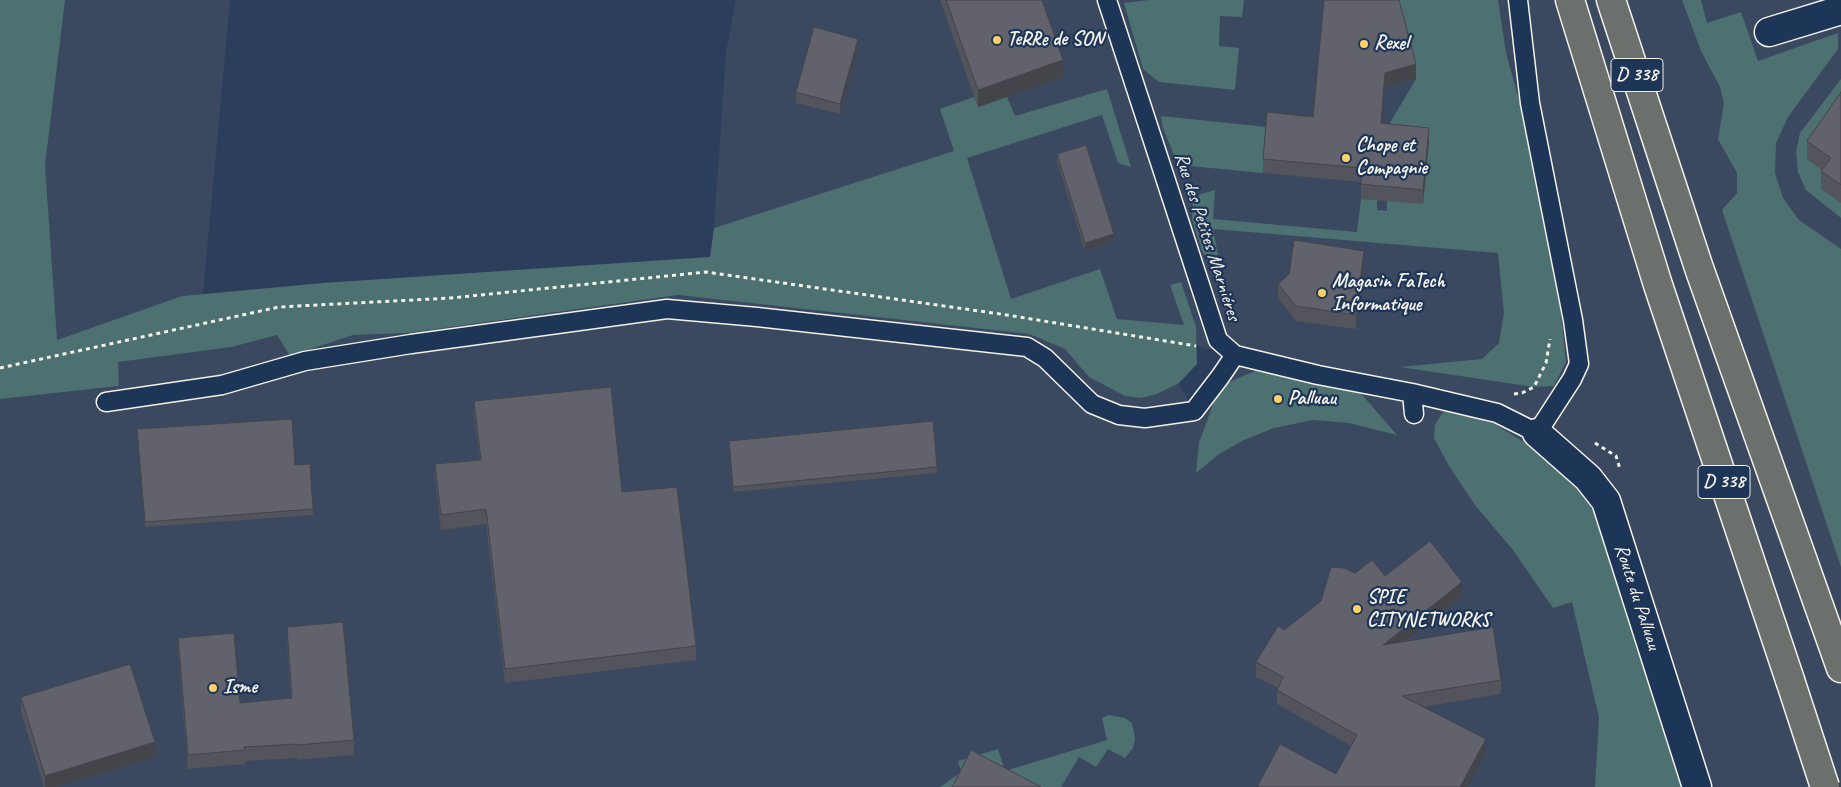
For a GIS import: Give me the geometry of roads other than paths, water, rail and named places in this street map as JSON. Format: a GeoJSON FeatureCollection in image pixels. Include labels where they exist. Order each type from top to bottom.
{"type":"FeatureCollection","features":[{"type":"Feature","properties":{"kind":"highway","name":"D 338"},"geometry":{"type":"LineString","coordinates":[[1570,0],[1658,285],[1825,787]]}},
{"type":"Feature","properties":{"kind":"highway","name":"D 338"},"geometry":{"type":"LineString","coordinates":[[1612,0],[1699,268],[1841,668]]}},
{"type":"Feature","properties":{"kind":"street"},"geometry":{"type":"LineString","coordinates":[[1769,32],[1841,10]]}},
{"type":"Feature","properties":{"kind":"street","name":"Route du Palluau"},"geometry":{"type":"LineString","coordinates":[[1537,433],[1588,478],[1606,501],[1698,787]]}},
{"type":"Feature","properties":{"kind":"lane","name":"Rue des Petites Marniéres"},"geometry":{"type":"LineString","coordinates":[[1107,0],[1218,340],[1235,355]]}},
{"type":"Feature","properties":{"kind":"lane"},"geometry":{"type":"LineString","coordinates":[[106,402],[222,385],[305,361],[411,344],[667,309],[1027,347],[1045,358],[1092,404],[1119,415],[1145,418],[1194,411],[1235,355],[1318,375],[1412,393],[1497,413],[1537,433],[1572,379],[1578,364],[1573,320],[1544,182],[1530,102],[1518,0]]}},
{"type":"Feature","properties":{"kind":"lane"},"geometry":{"type":"LineString","coordinates":[[1412,393],[1414,414]]}},
{"type":"Feature","properties":{"kind":"place","name":"TeRRe de SON"},"geometry":{"type":"Point","coordinates":[997,40]}},
{"type":"Feature","properties":{"kind":"place","name":"Rexel"},"geometry":{"type":"Point","coordinates":[1364,44]}},
{"type":"Feature","properties":{"kind":"place","name":"Chope et Compagnie"},"geometry":{"type":"Point","coordinates":[1346,158]}},
{"type":"Feature","properties":{"kind":"place","name":"Magasin FaTech Informatique"},"geometry":{"type":"Point","coordinates":[1322,293]}},
{"type":"Feature","properties":{"kind":"place","name":"Palluau"},"geometry":{"type":"Point","coordinates":[1278,399]}},
{"type":"Feature","properties":{"kind":"place","name":"SPIE CITYNETWORKS"},"geometry":{"type":"Point","coordinates":[1357,609]}},
{"type":"Feature","properties":{"kind":"place","name":"Isme"},"geometry":{"type":"Point","coordinates":[213,688]}}]}
